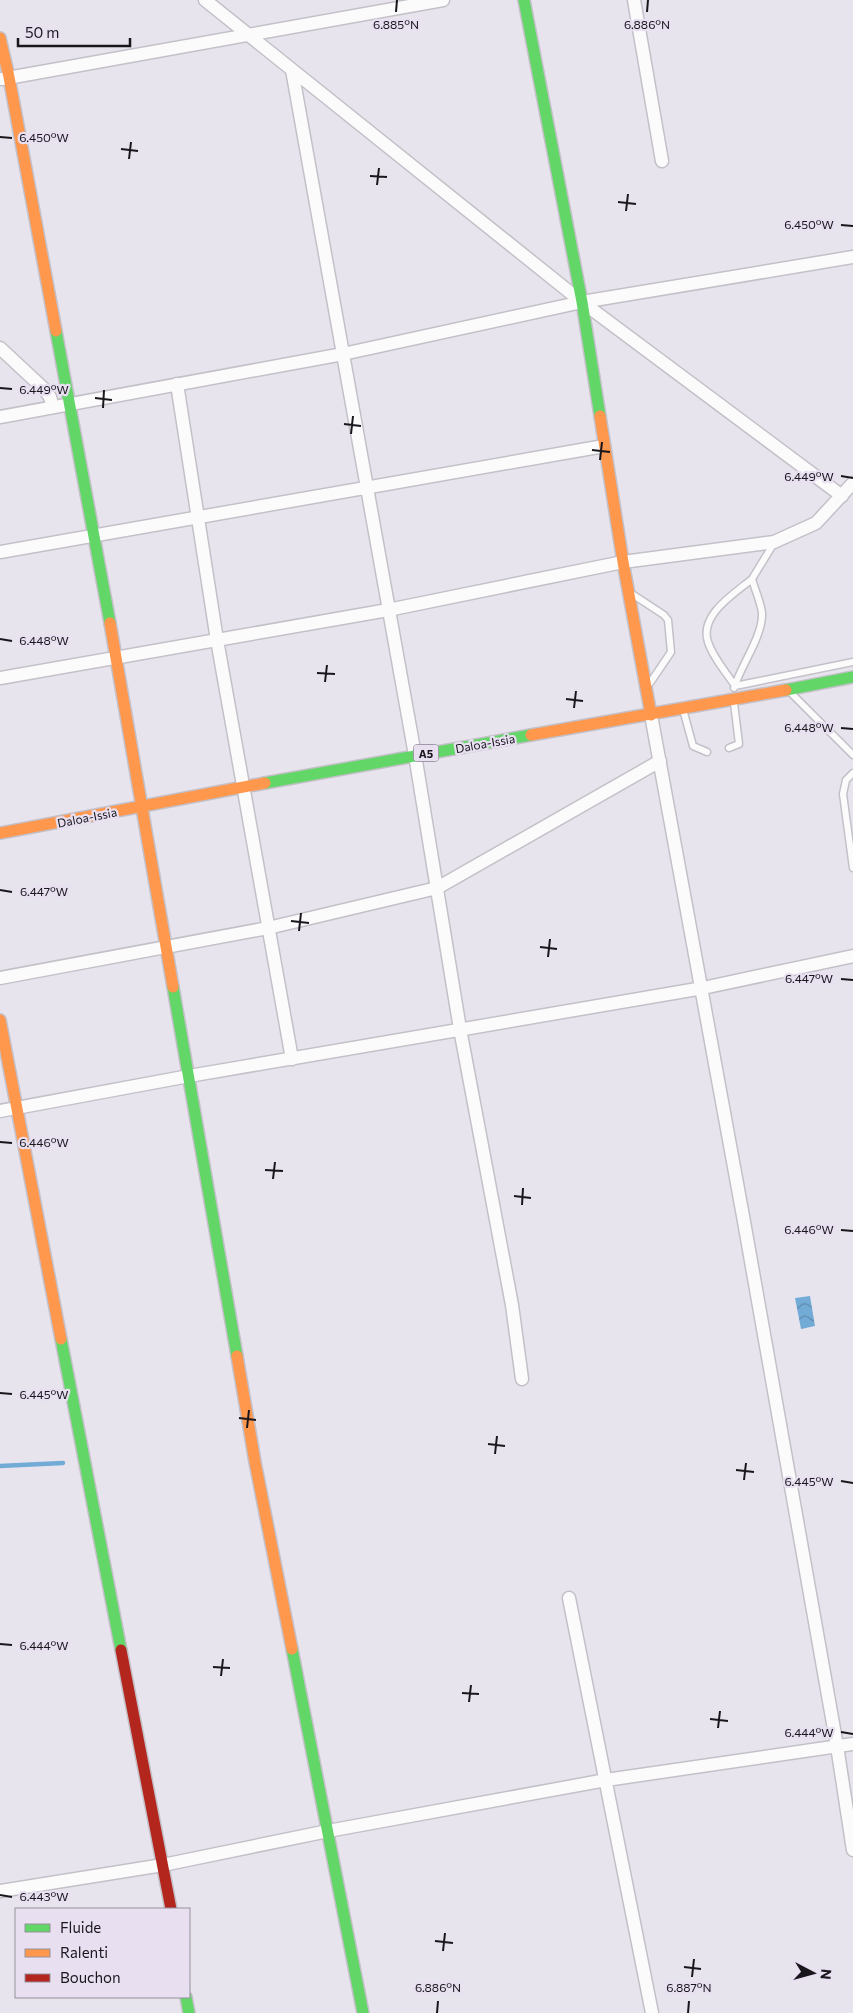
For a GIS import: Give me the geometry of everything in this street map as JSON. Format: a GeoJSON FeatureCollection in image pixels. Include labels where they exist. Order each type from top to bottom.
{"type":"FeatureCollection","features":[{"type":"Feature","properties":{"kind":"street"},"geometry":{"type":"LineString","coordinates":[[205,0],[582,302],[842,496]]}},
{"type":"Feature","properties":{"kind":"street"},"geometry":{"type":"LineString","coordinates":[[5,78],[443,0]]}},
{"type":"Feature","properties":{"kind":"street"},"geometry":{"type":"LineString","coordinates":[[524,0],[582,302],[628,591],[702,988],[853,1850]]}},
{"type":"Feature","properties":{"kind":"street"},"geometry":{"type":"LineString","coordinates":[[634,0],[662,161]]}},
{"type":"Feature","properties":{"kind":"street"},"geometry":{"type":"LineString","coordinates":[[0,38],[5,78],[71,404],[95,536],[255,1462],[363,2013]]}},
{"type":"Feature","properties":{"kind":"street"},"geometry":{"type":"LineString","coordinates":[[292,70],[415,755],[460,1029],[512,1305],[522,1379]]}},
{"type":"Feature","properties":{"kind":"street"},"geometry":{"type":"LineString","coordinates":[[0,417],[343,354],[582,302],[853,257]]}},
{"type":"Feature","properties":{"kind":"street"},"geometry":{"type":"LineString","coordinates":[[0,348],[44,389],[50,397],[53,407]]}},
{"type":"Feature","properties":{"kind":"street"},"geometry":{"type":"LineString","coordinates":[[176,384],[217,640],[292,1058]]}},
{"type":"Feature","properties":{"kind":"street"},"geometry":{"type":"LineString","coordinates":[[0,552],[604,446]]}},
{"type":"Feature","properties":{"kind":"street"},"geometry":{"type":"LineString","coordinates":[[0,678],[116,656],[388,610],[623,562],[774,542],[816,522],[853,483]]}},
{"type":"Feature","properties":{"kind":"street","name":"Daloa-Issia"},"geometry":{"type":"LineString","coordinates":[[0,833],[415,755],[650,715],[853,677]]}},
{"type":"Feature","properties":{"kind":"street"},"geometry":{"type":"LineString","coordinates":[[0,978],[268,928],[437,888],[660,761]]}},
{"type":"Feature","properties":{"kind":"street"},"geometry":{"type":"LineString","coordinates":[[0,1111],[189,1076],[702,988],[853,956]]}},
{"type":"Feature","properties":{"kind":"street"},"geometry":{"type":"LineString","coordinates":[[0,1020],[171,1908]]}},
{"type":"Feature","properties":{"kind":"street"},"geometry":{"type":"LineString","coordinates":[[568,1598],[652,2013]]}},
{"type":"Feature","properties":{"kind":"street"},"geometry":{"type":"LineString","coordinates":[[0,1891],[163,1865],[328,1831],[606,1780],[853,1744]]}},
{"type":"Feature","properties":{"kind":"street"},"geometry":{"type":"LineString","coordinates":[[186,1998],[189,2013]]}},
{"type":"Feature","properties":{"kind":"lane"},"geometry":{"type":"LineString","coordinates":[[734,686],[708,641],[707,624],[718,608],[752,579],[774,542]]}},
{"type":"Feature","properties":{"kind":"lane"},"geometry":{"type":"LineString","coordinates":[[729,748],[739,744],[734,686],[758,636],[762,614],[752,579]]}},
{"type":"Feature","properties":{"kind":"lane"},"geometry":{"type":"LineString","coordinates":[[628,591],[664,615],[668,620],[671,652],[646,688]]}},
{"type":"Feature","properties":{"kind":"lane"},"geometry":{"type":"LineString","coordinates":[[734,686],[853,662]]}},
{"type":"Feature","properties":{"kind":"lane"},"geometry":{"type":"LineString","coordinates":[[788,689],[853,755]]}},
{"type":"Feature","properties":{"kind":"lane"},"geometry":{"type":"LineString","coordinates":[[683,709],[692,746],[707,752]]}},
{"type":"Feature","properties":{"kind":"lane"},"geometry":{"type":"LineString","coordinates":[[853,773],[846,780],[843,794],[853,868]]}},
{"type":"Feature","properties":{"kind":"water"},"geometry":{"type":"Polygon","coordinates":[[[810,1296],[815,1326],[801,1329],[795,1298],[810,1296]]]}},
{"type":"Feature","properties":{"kind":"waterway"},"geometry":{"type":"LineString","coordinates":[[0,1466],[63,1463]]}},
{"type":"Feature","properties":{"kind":"traffic: fast"},"geometry":{"type":"LineString","coordinates":[[524,0],[582,302],[600,416]]}},
{"type":"Feature","properties":{"kind":"traffic: fast"},"geometry":{"type":"LineString","coordinates":[[56,331],[110,623]]}},
{"type":"Feature","properties":{"kind":"traffic: fast"},"geometry":{"type":"LineString","coordinates":[[786,690],[853,677]]}},
{"type":"Feature","properties":{"kind":"traffic: fast"},"geometry":{"type":"LineString","coordinates":[[265,783],[531,735]]}},
{"type":"Feature","properties":{"kind":"traffic: fast"},"geometry":{"type":"LineString","coordinates":[[173,987],[237,1356]]}},
{"type":"Feature","properties":{"kind":"traffic: fast"},"geometry":{"type":"LineString","coordinates":[[61,1339],[121,1650]]}},
{"type":"Feature","properties":{"kind":"traffic: fast"},"geometry":{"type":"LineString","coordinates":[[292,1649],[363,2013]]}},
{"type":"Feature","properties":{"kind":"traffic: fast"},"geometry":{"type":"LineString","coordinates":[[186,1998],[189,2013]]}},
{"type":"Feature","properties":{"kind":"traffic: slow"},"geometry":{"type":"LineString","coordinates":[[0,38],[9,77],[56,331]]}},
{"type":"Feature","properties":{"kind":"traffic: slow"},"geometry":{"type":"LineString","coordinates":[[600,416],[623,562],[651,715]]}},
{"type":"Feature","properties":{"kind":"traffic: slow"},"geometry":{"type":"LineString","coordinates":[[110,623],[173,987]]}},
{"type":"Feature","properties":{"kind":"traffic: slow"},"geometry":{"type":"LineString","coordinates":[[531,735],[786,690]]}},
{"type":"Feature","properties":{"kind":"traffic: slow"},"geometry":{"type":"LineString","coordinates":[[0,833],[265,783]]}},
{"type":"Feature","properties":{"kind":"traffic: slow"},"geometry":{"type":"LineString","coordinates":[[0,1020],[61,1339]]}},
{"type":"Feature","properties":{"kind":"traffic: slow"},"geometry":{"type":"LineString","coordinates":[[237,1356],[255,1462],[292,1649]]}},
{"type":"Feature","properties":{"kind":"traffic: jam"},"geometry":{"type":"LineString","coordinates":[[121,1650],[171,1908]]}}]}
